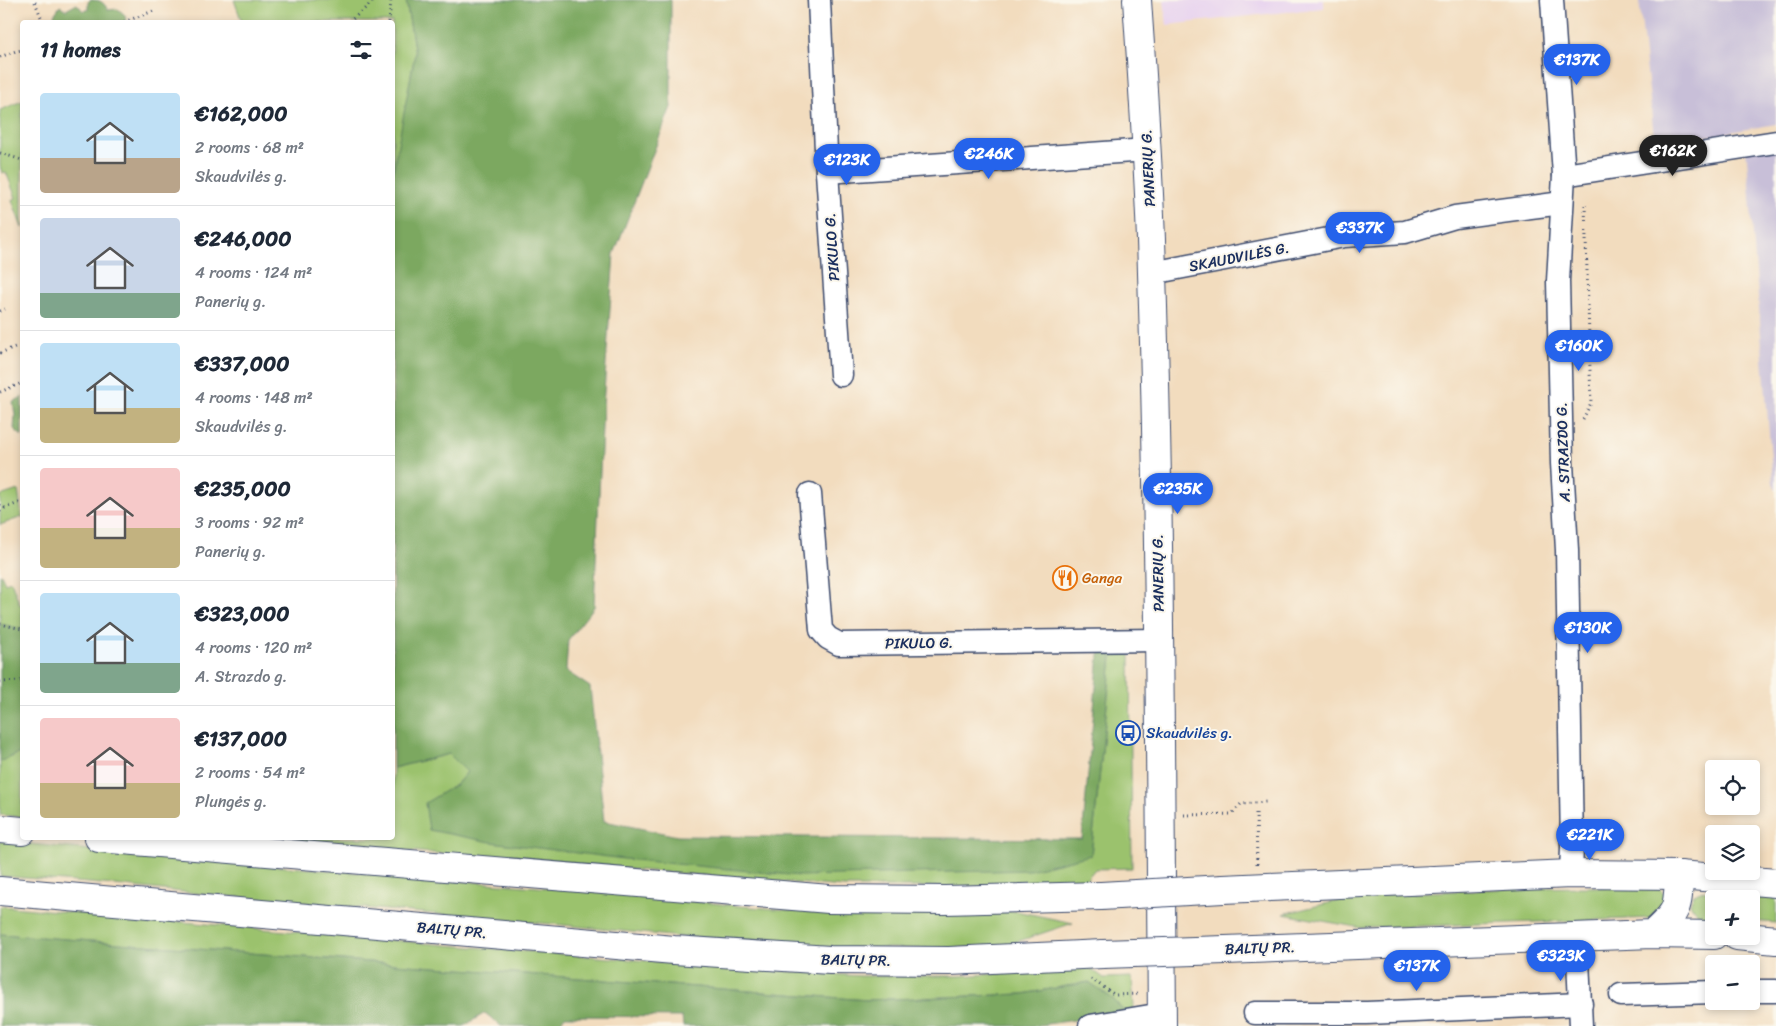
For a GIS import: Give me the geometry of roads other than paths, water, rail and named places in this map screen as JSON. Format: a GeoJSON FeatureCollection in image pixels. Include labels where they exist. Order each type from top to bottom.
{"type":"FeatureCollection","features":[{"type":"Feature","properties":{"kind":"main road","name":"PANERIŲ G."},"geometry":{"type":"LineString","coordinates":[[1137,0],[1147,150],[1152,273],[1159,640],[1162,1011]]}},
{"type":"Feature","properties":{"kind":"main road"},"geometry":{"type":"LineString","coordinates":[[0,829],[20,831]]}},
{"type":"Feature","properties":{"kind":"main road"},"geometry":{"type":"LineString","coordinates":[[123,840],[829,899],[945,900],[1101,896],[1571,874],[1679,875],[1776,883]]}},
{"type":"Feature","properties":{"kind":"main road"},"geometry":{"type":"LineString","coordinates":[[1653,934],[1672,917],[1678,900],[1679,875]]}},
{"type":"Feature","properties":{"kind":"main road","name":"BALTŲ PR."},"geometry":{"type":"LineString","coordinates":[[0,891],[664,949],[830,960],[949,961],[1653,934],[1705,935]]}},
{"type":"Feature","properties":{"kind":"main road"},"geometry":{"type":"LineString","coordinates":[[1146,894],[1148,953]]}},
{"type":"Feature","properties":{"kind":"main road"},"geometry":{"type":"LineString","coordinates":[[1760,938],[1776,940]]}},
{"type":"Feature","properties":{"kind":"street","name":"PIKULO G."},"geometry":{"type":"LineString","coordinates":[[819,0],[827,172],[841,375]]}},
{"type":"Feature","properties":{"kind":"street","name":"A. STRAZDO G."},"geometry":{"type":"LineString","coordinates":[[1552,0],[1574,173],[1562,203],[1559,291],[1562,463],[1567,550],[1571,874]]}},
{"type":"Feature","properties":{"kind":"street"},"geometry":{"type":"LineString","coordinates":[[1574,173],[1776,142]]}},
{"type":"Feature","properties":{"kind":"street"},"geometry":{"type":"LineString","coordinates":[[827,172],[1147,150]]}},
{"type":"Feature","properties":{"kind":"street","name":"SKAUDVILĖS G."},"geometry":{"type":"LineString","coordinates":[[1152,273],[1344,236],[1404,232],[1455,216],[1562,203]]}},
{"type":"Feature","properties":{"kind":"street","name":"PIKULO G."},"geometry":{"type":"LineString","coordinates":[[810,494],[821,630],[828,638],[839,644],[1159,640]]}},
{"type":"Feature","properties":{"kind":"street"},"geometry":{"type":"LineString","coordinates":[[1255,1013],[1367,1019],[1581,1015],[1578,937]]}},
{"type":"Feature","properties":{"kind":"street"},"geometry":{"type":"LineString","coordinates":[[1760,991],[1776,990]]}},
{"type":"Feature","properties":{"kind":"street"},"geometry":{"type":"LineString","coordinates":[[1621,994],[1705,992]]}},
{"type":"Feature","properties":{"kind":"street"},"geometry":{"type":"LineString","coordinates":[[1090,1026],[1162,1011]]}},
{"type":"Feature","properties":{"kind":"place","name":"Ganga"},"geometry":{"type":"Point","coordinates":[1065,578]}},
{"type":"Feature","properties":{"kind":"place","name":"Skaudvilės g."},"geometry":{"type":"Point","coordinates":[1128,733]}}]}
